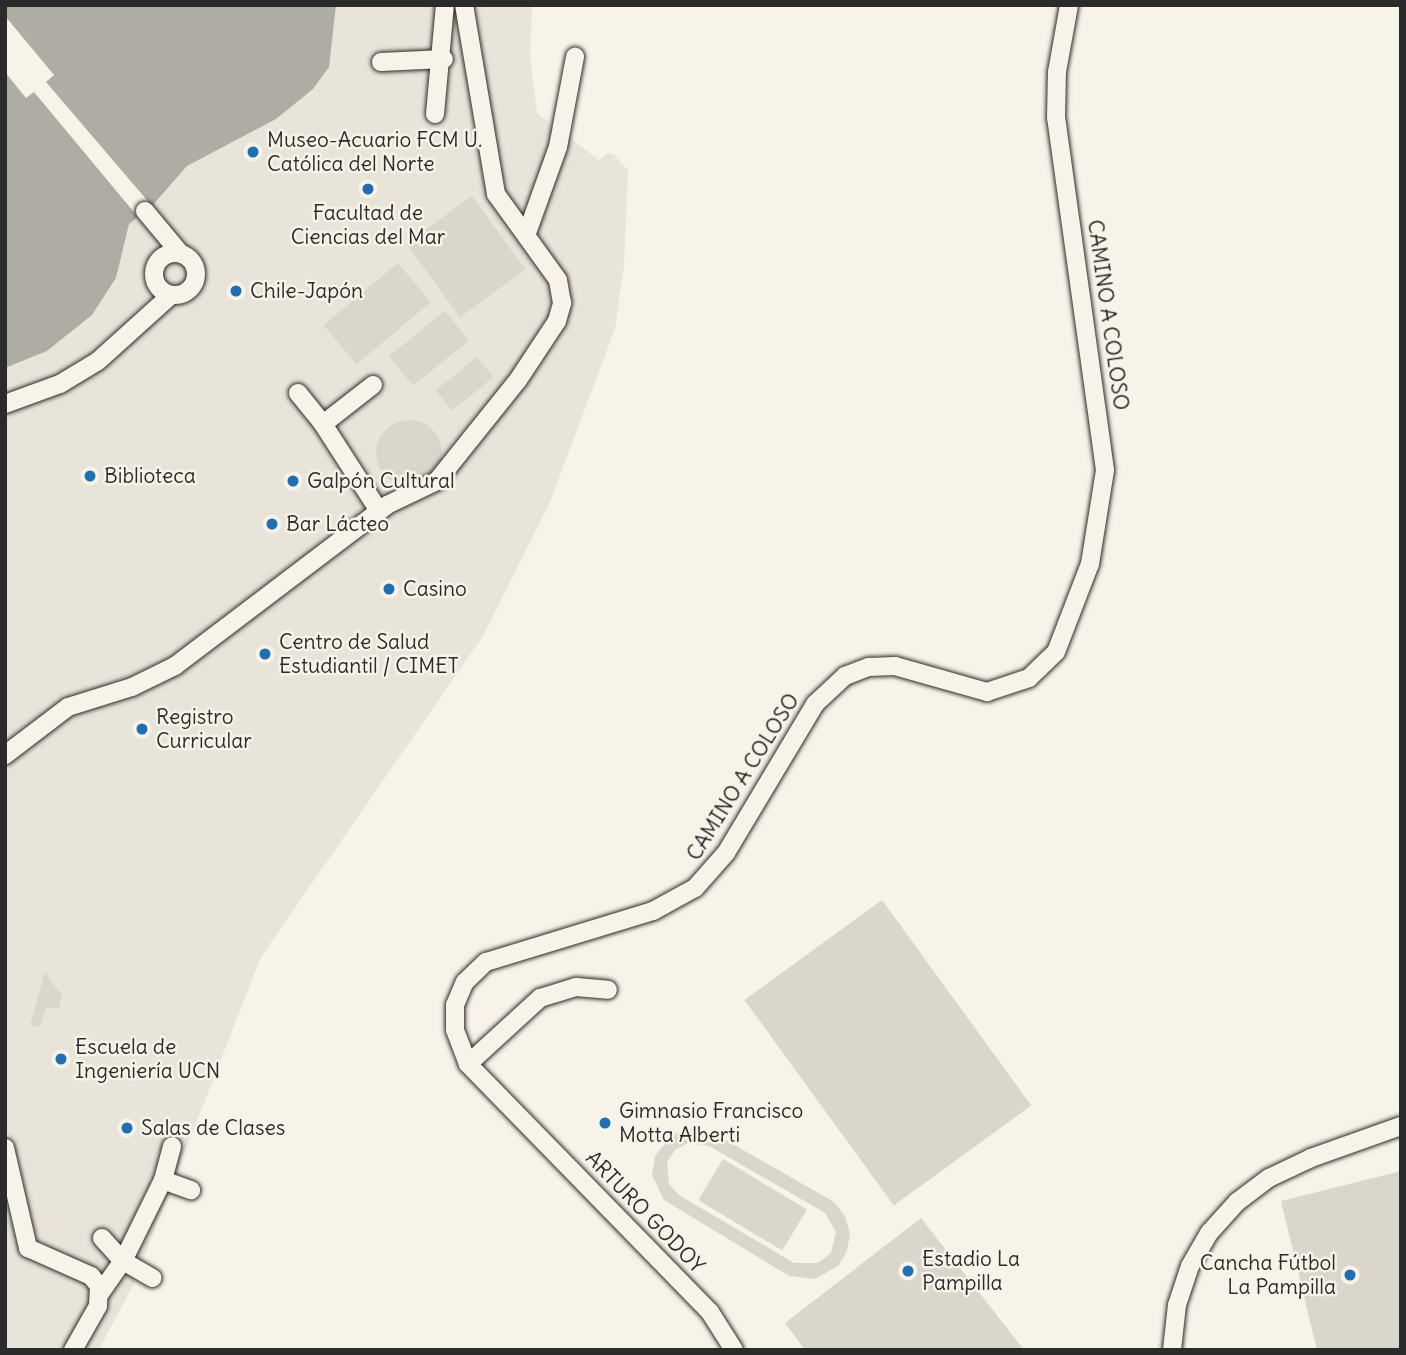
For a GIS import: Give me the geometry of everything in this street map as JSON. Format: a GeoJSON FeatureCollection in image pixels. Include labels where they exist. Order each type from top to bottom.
{"type":"FeatureCollection","features":[{"type":"Feature","properties":{"kind":"street"},"geometry":{"type":"LineString","coordinates":[[435,114],[444,59],[445,5]]}},
{"type":"Feature","properties":{"kind":"street"},"geometry":{"type":"LineString","coordinates":[[5,755],[68,707],[132,687],[175,666],[380,511],[422,491],[444,475],[556,321],[562,303],[560,286],[527,233],[496,194],[464,5]]}},
{"type":"Feature","properties":{"kind":"street","name":"CAMINO A COLOSO"},"geometry":{"type":"LineString","coordinates":[[516,1111],[468,1063],[454,1030],[457,996],[471,974],[495,958],[653,911],[695,888],[722,859],[814,704],[834,684],[857,671],[895,666],[987,692],[998,690],[1039,671],[1062,642],[1090,564],[1105,470],[1056,118],[1057,72],[1069,5]]}},
{"type":"Feature","properties":{"kind":"street"},"geometry":{"type":"LineString","coordinates":[[527,233],[558,147],[575,57]]}},
{"type":"Feature","properties":{"kind":"street"},"geometry":{"type":"LineString","coordinates":[[381,62],[444,59]]}},
{"type":"Feature","properties":{"kind":"street"},"geometry":{"type":"LineString","coordinates":[[5,404],[49,388],[98,361],[170,296],[188,292],[197,278],[194,262],[180,253],[145,211]]}},
{"type":"Feature","properties":{"kind":"street"},"geometry":{"type":"LineString","coordinates":[[170,296],[157,286],[154,272],[162,258],[180,253]]}},
{"type":"Feature","properties":{"kind":"street"},"geometry":{"type":"LineString","coordinates":[[323,424],[373,385]]}},
{"type":"Feature","properties":{"kind":"street"},"geometry":{"type":"LineString","coordinates":[[298,393],[323,424],[380,511]]}},
{"type":"Feature","properties":{"kind":"street"},"geometry":{"type":"LineString","coordinates":[[468,1063],[540,998],[576,987],[608,990]]}},
{"type":"Feature","properties":{"kind":"street","name":"ARTURO GODOY"},"geometry":{"type":"LineString","coordinates":[[516,1111],[710,1312],[734,1350]]}},
{"type":"Feature","properties":{"kind":"street"},"geometry":{"type":"LineString","coordinates":[[1172,1350],[1177,1305],[1190,1266],[1210,1232],[1237,1202],[1269,1178],[1311,1158],[1401,1126]]}},
{"type":"Feature","properties":{"kind":"street"},"geometry":{"type":"LineString","coordinates":[[73,1350],[98,1306],[100,1292],[123,1261],[163,1180],[172,1146]]}},
{"type":"Feature","properties":{"kind":"street"},"geometry":{"type":"LineString","coordinates":[[5,1148],[18,1170],[28,1248],[91,1276],[100,1292]]}},
{"type":"Feature","properties":{"kind":"street"},"geometry":{"type":"LineString","coordinates":[[163,1180],[191,1190]]}},
{"type":"Feature","properties":{"kind":"street"},"geometry":{"type":"LineString","coordinates":[[102,1238],[123,1261],[153,1278]]}},
{"type":"Feature","properties":{"kind":"shaded area"},"geometry":{"type":"Polygon","coordinates":[[[5,5],[336,5],[329,67],[313,89],[276,119],[187,166],[152,206],[129,224],[116,278],[92,315],[47,351],[5,368],[5,5]]]}},
{"type":"Feature","properties":{"kind":"shaded area"},"geometry":{"type":"Polygon","coordinates":[[[336,5],[532,5],[530,56],[537,113],[599,160],[607,153],[614,155],[628,170],[624,266],[615,329],[550,502],[483,636],[261,957],[133,1285],[99,1350],[5,1350],[5,368],[47,351],[92,315],[116,278],[129,224],[152,206],[187,166],[238,136],[336,5]]]}},
{"type":"Feature","properties":{"kind":"shaded area"},"geometry":{"type":"Polygon","coordinates":[[[472,196],[525,270],[460,317],[406,244],[472,196]]]}},
{"type":"Feature","properties":{"kind":"shaded area"},"geometry":{"type":"Polygon","coordinates":[[[398,263],[431,302],[356,364],[324,325],[398,263]]]}},
{"type":"Feature","properties":{"kind":"shaded area"},"geometry":{"type":"Polygon","coordinates":[[[445,311],[469,341],[413,386],[389,356],[445,311]]]}},
{"type":"Feature","properties":{"kind":"shaded area"},"geometry":{"type":"Polygon","coordinates":[[[477,357],[493,377],[452,411],[436,390],[477,357]]]}},
{"type":"Feature","properties":{"kind":"shaded area"},"geometry":{"type":"Polygon","coordinates":[[[409,420],[422,423],[432,430],[439,440],[442,453],[439,466],[432,476],[422,483],[409,486],[396,483],[386,476],[379,466],[376,453],[379,440],[386,430],[396,423],[409,420]]]}},
{"type":"Feature","properties":{"kind":"shaded area"},"geometry":{"type":"Polygon","coordinates":[[[882,900],[1031,1105],[894,1205],[744,1000],[882,900]]]}},
{"type":"Feature","properties":{"kind":"shaded area"},"geometry":{"type":"Polygon","coordinates":[[[45,972],[62,996],[59,1009],[46,1007],[40,1027],[30,1025],[45,972]]]}},
{"type":"Feature","properties":{"kind":"shaded area"},"geometry":{"type":"Polygon","coordinates":[[[689,1129],[715,1134],[834,1202],[845,1216],[850,1234],[847,1251],[838,1266],[815,1279],[789,1276],[664,1200],[652,1175],[655,1156],[672,1135],[689,1129]],[[688,1143],[675,1150],[667,1162],[669,1184],[679,1195],[794,1263],[818,1263],[831,1253],[836,1232],[825,1213],[709,1146],[688,1143]]]}},
{"type":"Feature","properties":{"kind":"shaded area"},"geometry":{"type":"Polygon","coordinates":[[[723,1159],[807,1209],[782,1251],[698,1200],[723,1159]]]}},
{"type":"Feature","properties":{"kind":"shaded area","name":"Cancha Fútbol La Pampilla"},"geometry":{"type":"Polygon","coordinates":[[[1401,1171],[1401,1350],[1317,1350],[1281,1201],[1401,1171]]]}},
{"type":"Feature","properties":{"kind":"shaded area","name":"Estadio La Pampilla"},"geometry":{"type":"Polygon","coordinates":[[[921,1218],[1024,1350],[805,1350],[785,1323],[921,1218]]]}},
{"type":"Feature","properties":{"kind":"pier"},"geometry":{"type":"Polygon","coordinates":[[[5,16],[54,75],[46,82],[152,206],[138,217],[34,92],[26,98],[5,72],[5,16]]]}},
{"type":"Feature","properties":{"kind":"place","name":"Museo-Acuario FCM U. Católica del Norte"},"geometry":{"type":"Point","coordinates":[253,152]}},
{"type":"Feature","properties":{"kind":"place","name":"Facultad de Ciencias del Mar"},"geometry":{"type":"Point","coordinates":[368,189]}},
{"type":"Feature","properties":{"kind":"place","name":"Chile-Japón"},"geometry":{"type":"Point","coordinates":[236,291]}},
{"type":"Feature","properties":{"kind":"place","name":"Biblioteca"},"geometry":{"type":"Point","coordinates":[90,476]}},
{"type":"Feature","properties":{"kind":"place","name":"Galpón Cultural"},"geometry":{"type":"Point","coordinates":[293,481]}},
{"type":"Feature","properties":{"kind":"place","name":"Bar Lácteo"},"geometry":{"type":"Point","coordinates":[272,524]}},
{"type":"Feature","properties":{"kind":"place","name":"Casino"},"geometry":{"type":"Point","coordinates":[389,589]}},
{"type":"Feature","properties":{"kind":"place","name":"Centro de Salud Estudiantil / CIMET"},"geometry":{"type":"Point","coordinates":[265,654]}},
{"type":"Feature","properties":{"kind":"place","name":"Registro Curricular"},"geometry":{"type":"Point","coordinates":[142,729]}},
{"type":"Feature","properties":{"kind":"place","name":"Escuela de Ingeniería UCN"},"geometry":{"type":"Point","coordinates":[61,1059]}},
{"type":"Feature","properties":{"kind":"place","name":"Gimnasio Francisco Motta Alberti"},"geometry":{"type":"Point","coordinates":[605,1123]}},
{"type":"Feature","properties":{"kind":"place","name":"Salas de Clases"},"geometry":{"type":"Point","coordinates":[127,1128]}},
{"type":"Feature","properties":{"kind":"place","name":"Estadio La Pampilla"},"geometry":{"type":"Point","coordinates":[908,1271]}},
{"type":"Feature","properties":{"kind":"place","name":"Cancha Fútbol La Pampilla"},"geometry":{"type":"Point","coordinates":[1350,1275]}}]}
